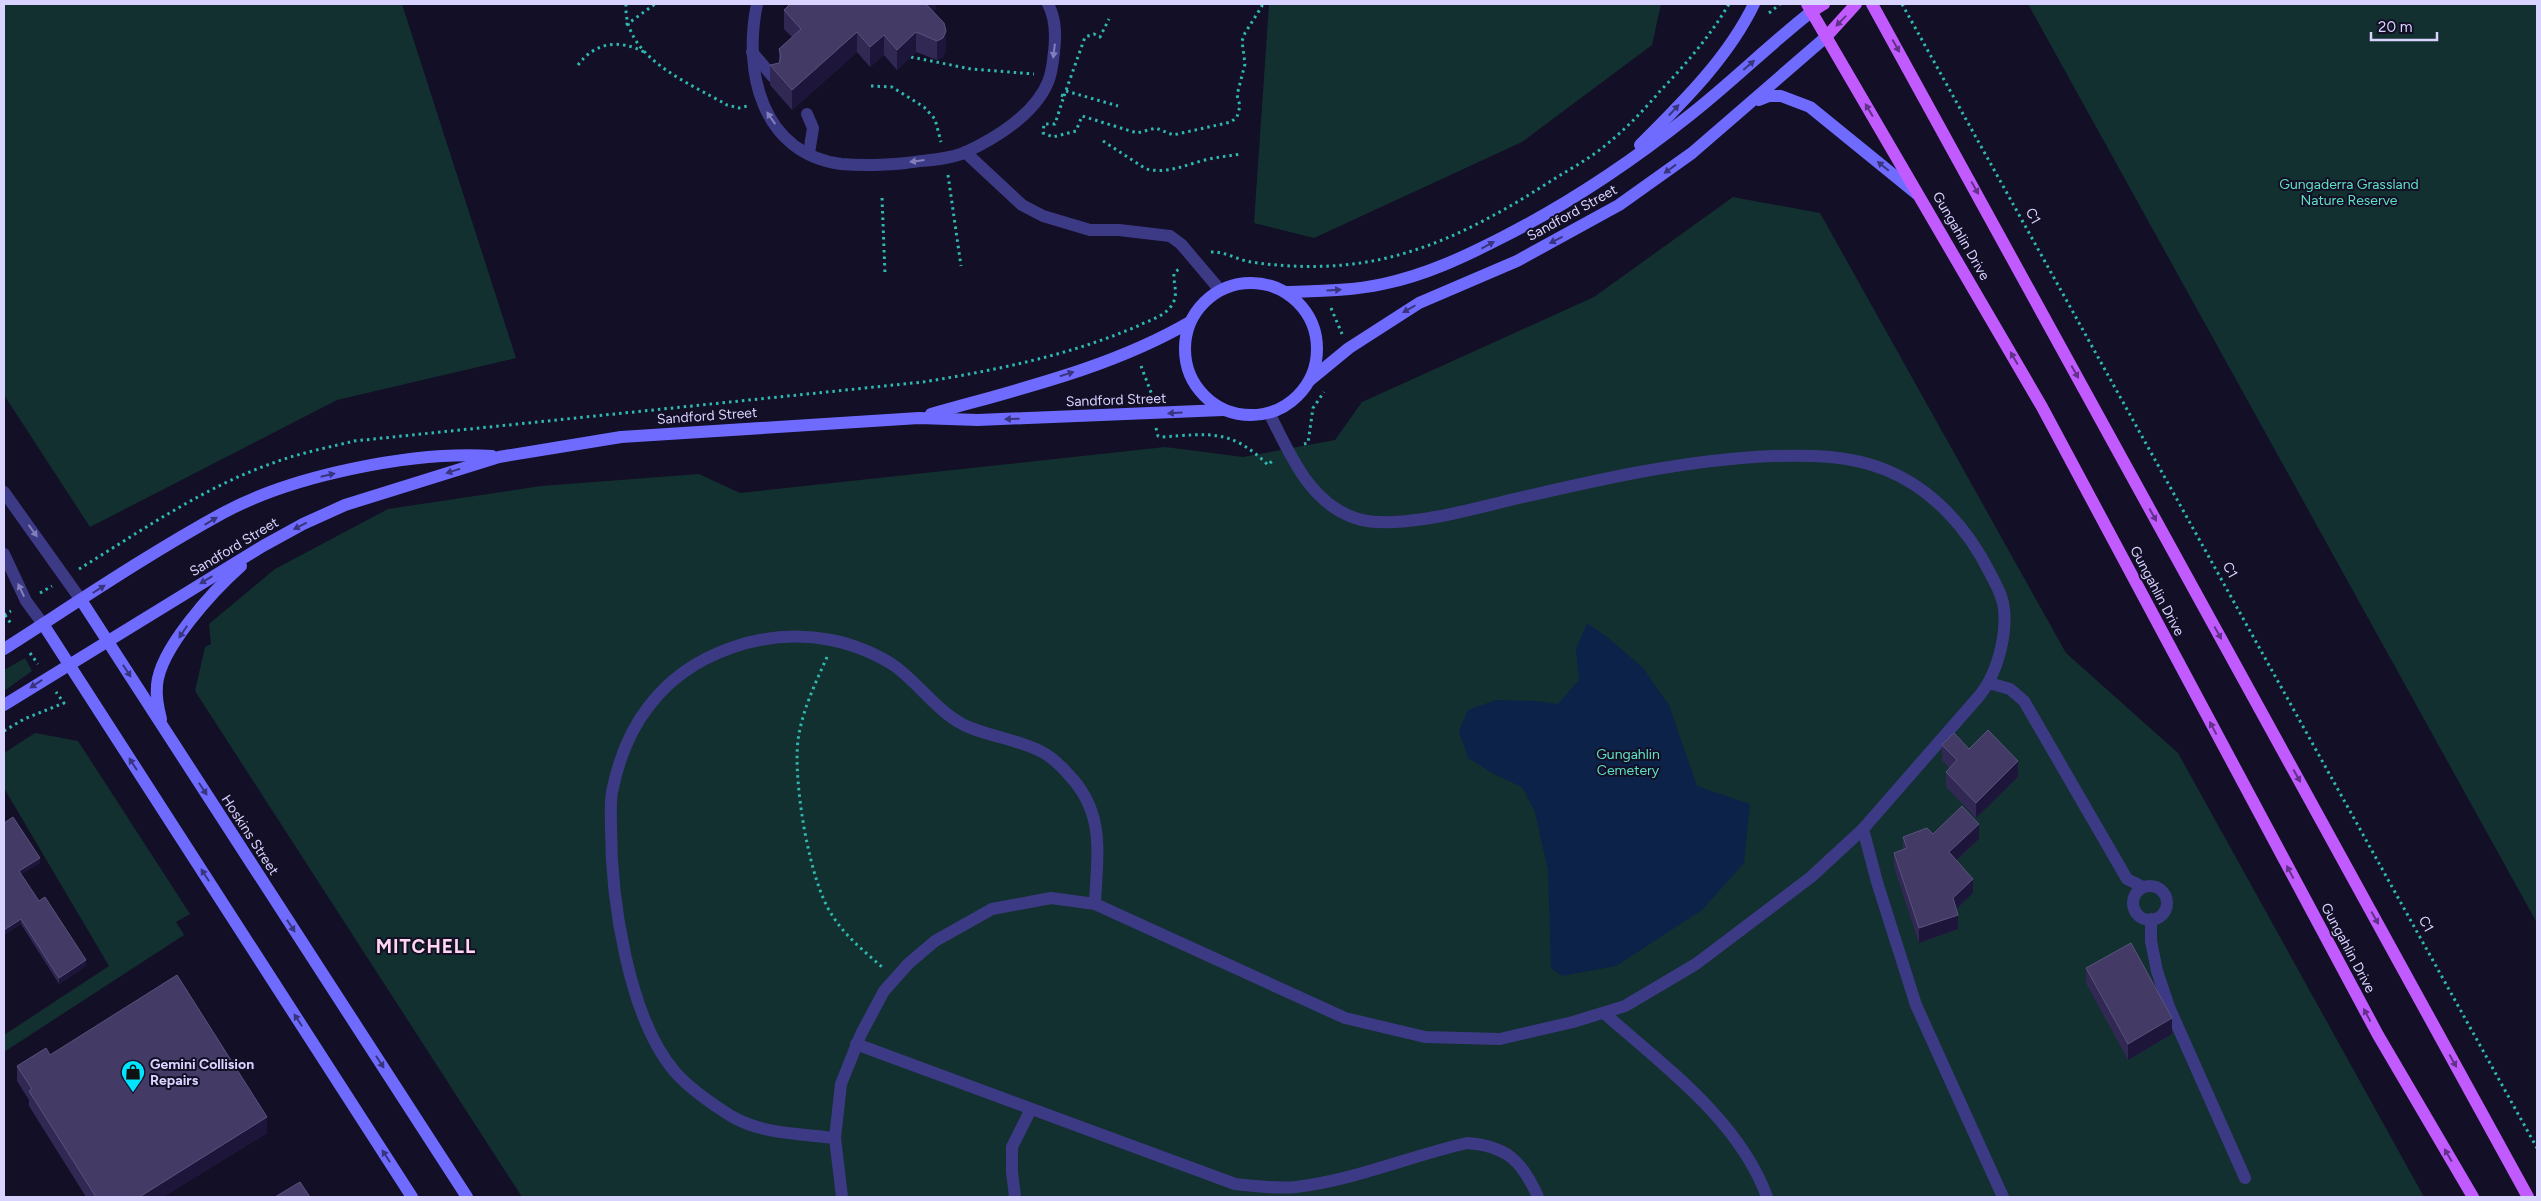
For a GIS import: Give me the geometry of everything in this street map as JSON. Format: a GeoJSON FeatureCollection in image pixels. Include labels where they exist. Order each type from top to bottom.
{"type":"FeatureCollection","features":[{"type":"Feature","properties":{"kind":"main road"},"geometry":{"type":"LineString","coordinates":[[1601,180],[1654,131],[1702,78],[1733,41],[1754,4]]}},
{"type":"Feature","properties":{"kind":"main road"},"geometry":{"type":"LineString","coordinates":[[1809,8],[1824,4]]}},
{"type":"Feature","properties":{"kind":"main road"},"geometry":{"type":"LineString","coordinates":[[1826,37],[1856,4]]}},
{"type":"Feature","properties":{"kind":"main road"},"geometry":{"type":"LineString","coordinates":[[1872,4],[2528,1197]]}},
{"type":"Feature","properties":{"kind":"main road","name":"Sandford Street"},"geometry":{"type":"LineString","coordinates":[[1285,292],[1328,291],[1382,285],[1465,258],[1545,216],[1601,180],[1690,115],[1809,8]]}},
{"type":"Feature","properties":{"kind":"main road","name":"Gungahlin Drive"},"geometry":{"type":"LineString","coordinates":[[1809,8],[2042,407],[2378,1035],[2473,1197]]}},
{"type":"Feature","properties":{"kind":"main road","name":"Sandford Street"},"geometry":{"type":"LineString","coordinates":[[1310,380],[1349,348],[1419,303],[1502,268],[1599,218],[1686,157],[1749,105],[1826,37]]}},
{"type":"Feature","properties":{"kind":"main road"},"geometry":{"type":"LineString","coordinates":[[1749,105],[1762,98],[1776,95],[1802,103],[1828,120],[1921,197]]}},
{"type":"Feature","properties":{"kind":"main road"},"geometry":{"type":"LineString","coordinates":[[1236,284],[1270,285],[1285,292],[1298,303],[1308,316],[1315,331],[1316,365],[1310,380],[1293,400],[1270,413],[1246,416],[1224,410],[1209,401],[1197,389],[1188,373],[1185,339],[1190,322],[1202,304],[1220,290],[1236,284]]}},
{"type":"Feature","properties":{"kind":"main road","name":"Sandford Street"},"geometry":{"type":"LineString","coordinates":[[919,418],[1031,385],[1137,349],[1161,339],[1190,322]]}},
{"type":"Feature","properties":{"kind":"main road","name":"Sandford Street"},"geometry":{"type":"LineString","coordinates":[[4,705],[107,640],[303,524],[345,505],[499,457],[621,436],[919,418],[978,420],[1224,410]]}},
{"type":"Feature","properties":{"kind":"main road","name":"Sandford Street"},"geometry":{"type":"LineString","coordinates":[[4,649],[224,512],[265,495],[324,475],[414,458],[469,455],[499,457]]}},
{"type":"Feature","properties":{"kind":"main road"},"geometry":{"type":"LineString","coordinates":[[162,726],[157,684],[161,667],[183,632],[220,585],[263,546]]}},
{"type":"Feature","properties":{"kind":"main road","name":"Hoskins Street"},"geometry":{"type":"LineString","coordinates":[[82,600],[467,1197]]}},
{"type":"Feature","properties":{"kind":"main road"},"geometry":{"type":"LineString","coordinates":[[43,624],[412,1197]]}},
{"type":"Feature","properties":{"kind":"street"},"geometry":{"type":"LineString","coordinates":[[757,4],[752,52],[755,77],[768,118],[790,140],[809,153],[841,164],[885,165],[944,158],[965,152],[1012,124],[1029,109],[1049,81],[1056,41],[1055,25],[1048,4]]}},
{"type":"Feature","properties":{"kind":"street"},"geometry":{"type":"LineString","coordinates":[[752,52],[773,77]]}},
{"type":"Feature","properties":{"kind":"street"},"geometry":{"type":"LineString","coordinates":[[807,114],[813,128],[809,153]]}},
{"type":"Feature","properties":{"kind":"street"},"geometry":{"type":"LineString","coordinates":[[965,152],[1022,205],[1051,219],[1090,230],[1156,233],[1170,236],[1181,244],[1220,290]]}},
{"type":"Feature","properties":{"kind":"street"},"geometry":{"type":"LineString","coordinates":[[842,1197],[835,1138],[841,1084],[856,1044],[884,991],[895,979],[935,941],[992,909],[1051,898],[1095,904],[1345,1018],[1425,1037],[1500,1039],[1626,1006],[1696,964],[1811,878],[1863,830],[1989,683],[1996,666],[2004,609],[2000,594],[1980,553],[1950,514],[1910,482],[1886,470],[1850,459],[1820,455],[1721,458],[1612,476],[1444,515],[1379,522],[1356,519],[1334,507],[1315,492],[1296,467],[1270,413]]}},
{"type":"Feature","properties":{"kind":"street","name":"Hoskins Street"},"geometry":{"type":"LineString","coordinates":[[4,492],[82,600]]}},
{"type":"Feature","properties":{"kind":"street"},"geometry":{"type":"LineString","coordinates":[[4,554],[26,601],[43,624]]}},
{"type":"Feature","properties":{"kind":"street"},"geometry":{"type":"LineString","coordinates":[[835,1138],[772,1131],[733,1117],[696,1091],[675,1072],[649,1028],[636,992],[620,931],[611,851],[611,796],[622,755],[639,720],[651,703],[669,685],[697,664],[721,652],[748,643],[800,636],[834,640],[856,647],[896,667],[955,720],[984,734],[1007,739],[1043,752],[1063,768],[1079,786],[1092,805],[1098,833],[1095,904]]}},
{"type":"Feature","properties":{"kind":"street"},"geometry":{"type":"LineString","coordinates":[[1989,683],[2010,688],[2024,701],[2127,879],[2143,887],[2158,887],[2167,899],[2164,913],[2151,920],[2143,918],[2134,906],[2134,899],[2143,887]]}},
{"type":"Feature","properties":{"kind":"street"},"geometry":{"type":"LineString","coordinates":[[1863,830],[1877,882],[1916,1005],[2002,1197]]}},
{"type":"Feature","properties":{"kind":"street"},"geometry":{"type":"LineString","coordinates":[[2151,920],[2151,942],[2156,971],[2169,1007],[2245,1178]]}},
{"type":"Feature","properties":{"kind":"street"},"geometry":{"type":"LineString","coordinates":[[1604,1013],[1691,1091],[1721,1121],[1759,1174],[1767,1197]]}},
{"type":"Feature","properties":{"kind":"street"},"geometry":{"type":"LineString","coordinates":[[856,1044],[1235,1184],[1267,1188],[1295,1187],[1334,1181],[1467,1143],[1488,1144],[1508,1154],[1520,1165],[1538,1197]]}},
{"type":"Feature","properties":{"kind":"street"},"geometry":{"type":"LineString","coordinates":[[1015,1197],[1012,1147],[1031,1109]]}},
{"type":"Feature","properties":{"kind":"path"},"geometry":{"type":"LineString","coordinates":[[626,4],[626,25],[644,52]]}},
{"type":"Feature","properties":{"kind":"path"},"geometry":{"type":"LineString","coordinates":[[626,25],[655,4]]}},
{"type":"Feature","properties":{"kind":"path"},"geometry":{"type":"LineString","coordinates":[[1111,126],[1137,133],[1156,128],[1172,135],[1231,122],[1237,117],[1240,106],[1237,95],[1245,64],[1242,41],[1262,6],[1261,4]]}},
{"type":"Feature","properties":{"kind":"path"},"geometry":{"type":"LineString","coordinates":[[1210,253],[1221,253],[1242,260],[1274,265],[1326,266],[1384,259],[1409,253],[1437,242],[1522,199],[1593,154],[1630,124],[1709,37],[1729,4]]}},
{"type":"Feature","properties":{"kind":"path"},"geometry":{"type":"LineString","coordinates":[[1768,14],[1780,4]]}},
{"type":"Feature","properties":{"kind":"path","name":"C1"},"geometry":{"type":"LineString","coordinates":[[1902,4],[2537,1148]]}},
{"type":"Feature","properties":{"kind":"path"},"geometry":{"type":"LineString","coordinates":[[1064,96],[1084,37],[1094,34],[1100,36],[1109,19]]}},
{"type":"Feature","properties":{"kind":"path"},"geometry":{"type":"LineString","coordinates":[[578,65],[584,56],[600,46],[626,44],[644,52],[660,64],[727,105],[739,108],[762,102]]}},
{"type":"Feature","properties":{"kind":"path"},"geometry":{"type":"LineString","coordinates":[[1066,91],[1118,106]]}},
{"type":"Feature","properties":{"kind":"path"},"geometry":{"type":"LineString","coordinates":[[1103,141],[1139,165],[1153,170],[1176,169],[1205,160],[1241,154]]}},
{"type":"Feature","properties":{"kind":"path"},"geometry":{"type":"LineString","coordinates":[[882,198],[885,274]]}},
{"type":"Feature","properties":{"kind":"path"},"geometry":{"type":"LineString","coordinates":[[1326,266],[1328,302],[1349,348]]}},
{"type":"Feature","properties":{"kind":"path"},"geometry":{"type":"LineString","coordinates":[[106,552],[228,481],[273,462],[354,441],[924,382],[1026,362],[1080,348],[1157,318],[1171,307],[1176,288],[1174,278]]}},
{"type":"Feature","properties":{"kind":"path"},"geometry":{"type":"LineString","coordinates":[[1128,330],[1137,349],[1154,403],[1156,432],[1160,437],[1220,435],[1235,439],[1252,450],[1268,465],[1275,457],[1308,442],[1314,408],[1328,389]]}},
{"type":"Feature","properties":{"kind":"path"},"geometry":{"type":"LineString","coordinates":[[4,614],[64,703],[24,719],[4,731]]}},
{"type":"Feature","properties":{"kind":"path"},"geometry":{"type":"LineString","coordinates":[[834,640],[811,694],[798,741],[798,771],[809,853],[816,880],[830,914],[847,936],[895,979]]}},
{"type":"Feature","properties":{"kind":"green space"},"geometry":{"type":"Polygon","coordinates":[[[4,4],[402,4],[516,358],[337,400],[90,527],[4,395],[4,4]]]}},
{"type":"Feature","properties":{"kind":"green space"},"geometry":{"type":"Polygon","coordinates":[[[1269,4],[1661,4],[1652,45],[1522,142],[1314,238],[1254,223],[1269,4]]]}},
{"type":"Feature","properties":{"kind":"green space","name":"Gungaderra Grassland Nature Reserve"},"geometry":{"type":"Polygon","coordinates":[[[2028,4],[2537,4],[2537,923],[2028,4]]]}},
{"type":"Feature","properties":{"kind":"green space","name":"Gungahlin Cemetery"},"geometry":{"type":"Polygon","coordinates":[[[1733,197],[1820,213],[2066,653],[2178,753],[2424,1197],[522,1197],[195,691],[205,647],[211,644],[209,624],[275,569],[388,509],[541,486],[699,474],[740,493],[1165,447],[1243,457],[1335,440],[1362,402],[1594,297],[1733,197]]]}},
{"type":"Feature","properties":{"kind":"green space"},"geometry":{"type":"Polygon","coordinates":[[[25,658],[32,671],[4,691],[4,670],[25,658]]]}},
{"type":"Feature","properties":{"kind":"green space"},"geometry":{"type":"Polygon","coordinates":[[[35,733],[78,741],[190,914],[176,922],[184,935],[4,1052],[4,1035],[109,966],[4,788],[4,753],[35,733]]]}},
{"type":"Feature","properties":{"kind":"water"},"geometry":{"type":"Polygon","coordinates":[[[1587,623],[1606,636],[1643,668],[1669,705],[1697,786],[1750,804],[1744,863],[1702,910],[1616,966],[1562,976],[1551,968],[1548,871],[1535,812],[1522,787],[1494,774],[1468,758],[1459,731],[1468,710],[1496,700],[1537,701],[1558,704],[1579,680],[1576,649],[1587,623]]]}},
{"type":"Feature","properties":{"kind":"building"},"geometry":{"type":"Polygon","coordinates":[[[790,4],[926,4],[944,23],[946,31],[943,38],[937,41],[916,32],[897,50],[884,35],[870,47],[857,32],[792,90],[770,65],[779,63],[781,56],[779,49],[801,29],[784,10],[790,4]]]}},
{"type":"Feature","properties":{"kind":"building"},"geometry":{"type":"Polygon","coordinates":[[[1988,730],[2018,761],[1976,803],[1946,772],[1957,760],[1942,745],[1954,733],[1969,749],[1988,730]]]}},
{"type":"Feature","properties":{"kind":"building"},"geometry":{"type":"Polygon","coordinates":[[[1962,806],[1979,824],[1949,852],[1973,879],[1953,898],[1958,915],[1919,928],[1894,853],[1907,848],[1903,837],[1927,828],[1933,834],[1962,806]]]}},
{"type":"Feature","properties":{"kind":"building"},"geometry":{"type":"Polygon","coordinates":[[[13,817],[40,858],[19,871],[39,901],[45,897],[86,960],[59,978],[21,919],[4,930],[4,823],[13,817]]]}},
{"type":"Feature","properties":{"kind":"building"},"geometry":{"type":"Polygon","coordinates":[[[2131,943],[2172,1018],[2128,1044],[2086,968],[2131,943]]]}},
{"type":"Feature","properties":{"kind":"building","name":"Gemini Collision Repairs"},"geometry":{"type":"Polygon","coordinates":[[[177,975],[267,1117],[142,1197],[96,1197],[29,1091],[32,1089],[17,1066],[46,1048],[50,1055],[177,975]]]}},
{"type":"Feature","properties":{"kind":"building"},"geometry":{"type":"Polygon","coordinates":[[[300,1182],[310,1197],[275,1197],[300,1182]]]}},
{"type":"Feature","properties":{"kind":"place","name":"Gemini Collision Repairs"},"geometry":{"type":"Point","coordinates":[133,1093]}},
{"type":"Feature","properties":{"kind":"district","name":"MITCHELL"},"geometry":{"type":"Point","coordinates":[426,946]}}]}
